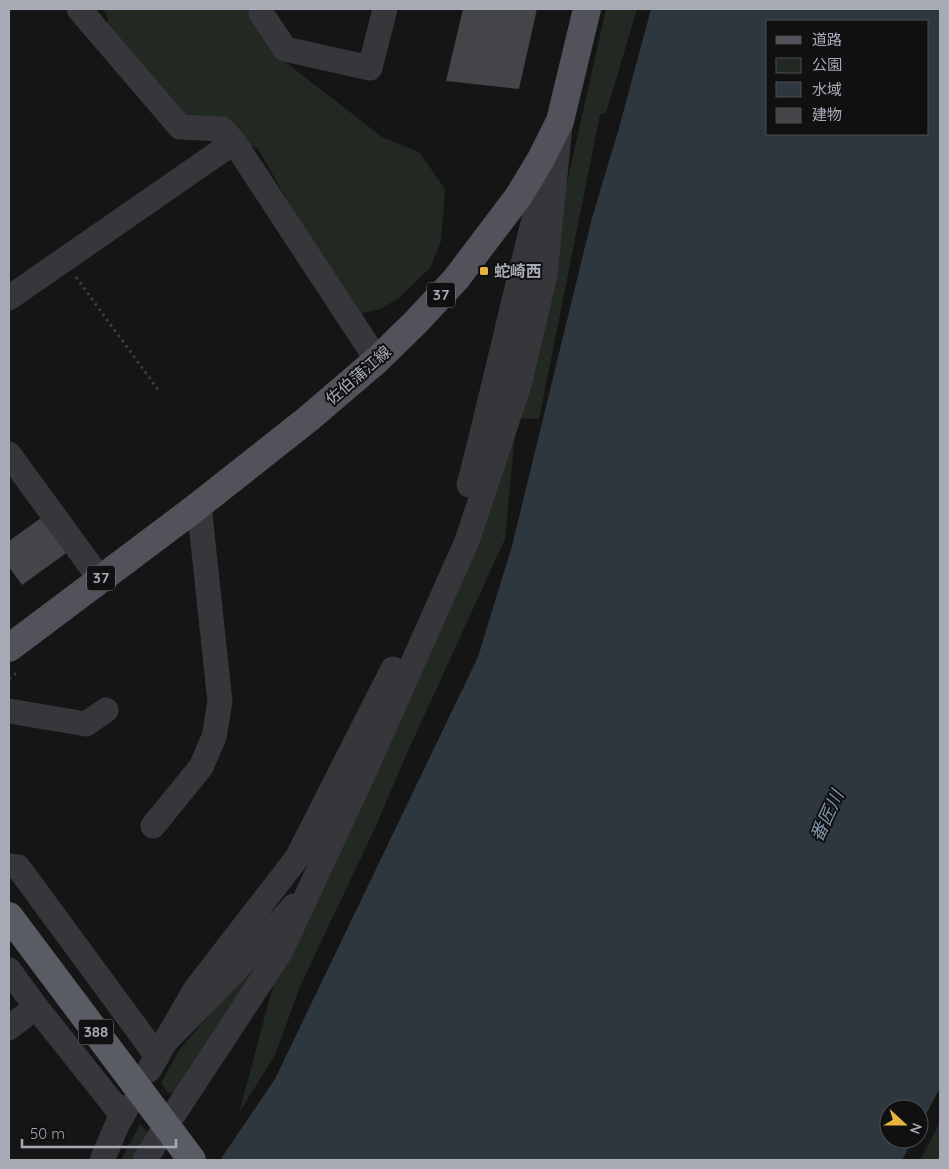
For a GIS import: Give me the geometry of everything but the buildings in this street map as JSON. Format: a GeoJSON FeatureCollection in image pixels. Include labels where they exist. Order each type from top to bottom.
{"type":"FeatureCollection","features":[{"type":"Feature","properties":{"kind":"highway","name":"388"},"geometry":{"type":"LineString","coordinates":[[9,916],[188,1154]]}},
{"type":"Feature","properties":{"kind":"main road","name":"佐伯蒲江線"},"geometry":{"type":"LineString","coordinates":[[9,648],[199,505],[308,419],[377,360],[456,279],[491,235],[537,167],[560,121],[587,9]]}},
{"type":"Feature","properties":{"kind":"street"},"geometry":{"type":"LineString","coordinates":[[79,9],[180,127],[222,129],[234,142],[377,360]]}},
{"type":"Feature","properties":{"kind":"street"},"geometry":{"type":"LineString","coordinates":[[262,9],[261,13],[285,49],[370,68],[385,9]]}},
{"type":"Feature","properties":{"kind":"street"},"geometry":{"type":"LineString","coordinates":[[145,1160],[281,952],[367,766],[467,541],[516,394],[545,275],[560,121]]}},
{"type":"Feature","properties":{"kind":"street"},"geometry":{"type":"LineString","coordinates":[[157,1056],[195,990],[297,858],[395,664],[464,504],[560,121]]}},
{"type":"Feature","properties":{"kind":"street"},"geometry":{"type":"LineString","coordinates":[[9,298],[234,142]]}},
{"type":"Feature","properties":{"kind":"street"},"geometry":{"type":"LineString","coordinates":[[9,454],[100,578]]}},
{"type":"Feature","properties":{"kind":"street"},"geometry":{"type":"LineString","coordinates":[[153,826],[201,767],[214,737],[220,702],[199,505]]}},
{"type":"Feature","properties":{"kind":"street"},"geometry":{"type":"LineString","coordinates":[[9,711],[86,724],[106,710]]}},
{"type":"Feature","properties":{"kind":"street"},"geometry":{"type":"LineString","coordinates":[[9,866],[18,866],[157,1056]]}},
{"type":"Feature","properties":{"kind":"street"},"geometry":{"type":"LineString","coordinates":[[157,1056],[310,888]]}},
{"type":"Feature","properties":{"kind":"street"},"geometry":{"type":"LineString","coordinates":[[9,970],[36,1007],[125,1111],[102,1160]]}},
{"type":"Feature","properties":{"kind":"street"},"geometry":{"type":"LineString","coordinates":[[9,1028],[36,1007]]}},
{"type":"Feature","properties":{"kind":"path"},"geometry":{"type":"LineString","coordinates":[[63,260],[159,390]]}},
{"type":"Feature","properties":{"kind":"green space"},"geometry":{"type":"Polygon","coordinates":[[[103,9],[248,9],[288,64],[382,137],[419,152],[445,189],[441,241],[430,268],[400,297],[381,309],[358,314],[346,302],[258,149],[244,142],[215,144],[200,136],[111,37],[107,16],[103,9]]]}},
{"type":"Feature","properties":{"kind":"green space"},"geometry":{"type":"Polygon","coordinates":[[[606,9],[637,9],[606,113],[600,114],[539,419],[518,418],[556,232],[606,9]]]}},
{"type":"Feature","properties":{"kind":"green space"},"geometry":{"type":"Polygon","coordinates":[[[515,435],[505,539],[403,762],[376,826],[301,984],[275,1055],[239,1113],[277,971],[515,435]]]}},
{"type":"Feature","properties":{"kind":"green space"},"geometry":{"type":"Polygon","coordinates":[[[281,931],[183,1089],[168,1093],[161,1083],[180,1049],[281,931]]]}},
{"type":"Feature","properties":{"kind":"green space"},"geometry":{"type":"Polygon","coordinates":[[[940,1122],[940,1160],[920,1160],[926,1149],[929,1149],[929,1143],[940,1122]]]}},
{"type":"Feature","properties":{"kind":"green space"},"geometry":{"type":"Polygon","coordinates":[[[140,1124],[151,1136],[140,1160],[121,1160],[140,1124]]]}},
{"type":"Feature","properties":{"kind":"water","name":"番匠川"},"geometry":{"type":"Polygon","coordinates":[[[651,9],[940,9],[940,1088],[929,1108],[929,1099],[879,1099],[879,1149],[908,1149],[902,1160],[220,1160],[275,1079],[478,657],[512,546],[592,218],[619,128],[651,9]]]}},
{"type":"Feature","properties":{"kind":"place","name":"蛇崎西"},"geometry":{"type":"Point","coordinates":[484,271]}}]}
